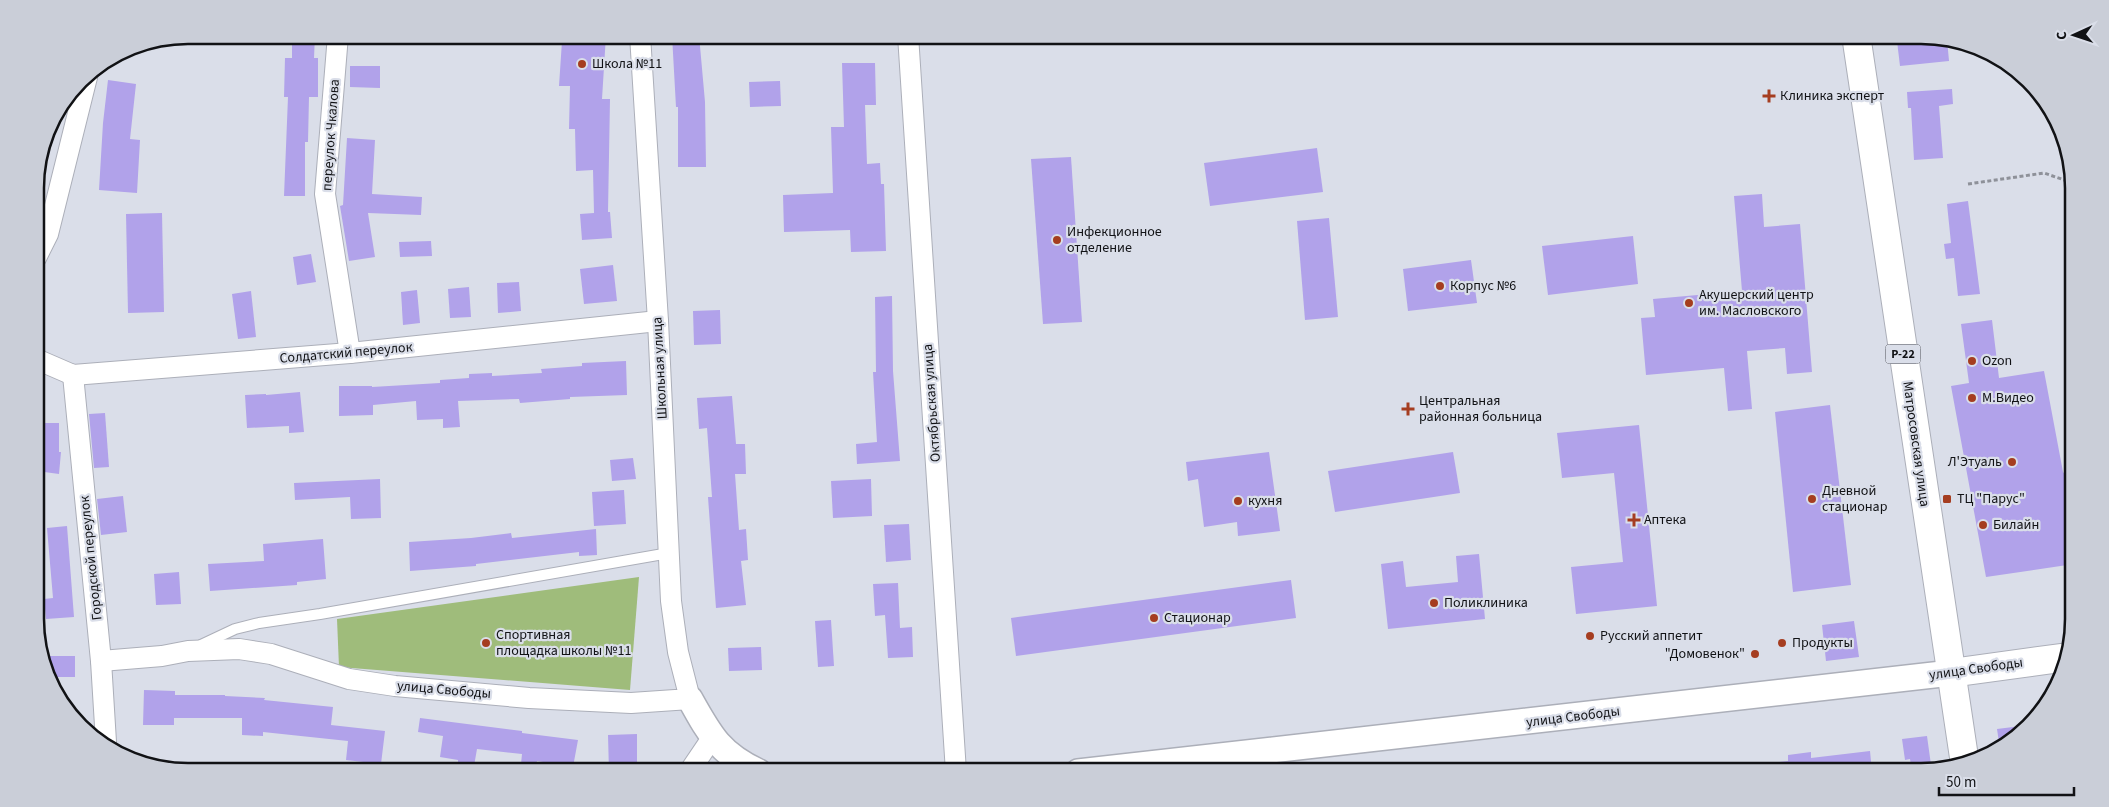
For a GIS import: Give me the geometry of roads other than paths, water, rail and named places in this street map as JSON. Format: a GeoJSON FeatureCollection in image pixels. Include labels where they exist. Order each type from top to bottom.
{"type":"FeatureCollection","features":[{"type":"Feature","properties":{"kind":"main road","name":"Матросовская улица"},"geometry":{"type":"LineString","coordinates":[[1857,44],[1964,756]]}},
{"type":"Feature","properties":{"kind":"main road","name":"улица Свободы"},"geometry":{"type":"LineString","coordinates":[[1951,673],[2060,658]]}},
{"type":"Feature","properties":{"kind":"street","name":"переулок Чкалова"},"geometry":{"type":"LineString","coordinates":[[337,44],[325,194],[350,353]]}},
{"type":"Feature","properties":{"kind":"street","name":"Школьная улица"},"geometry":{"type":"LineString","coordinates":[[641,44],[658,321],[671,601],[678,652],[690,700]]}},
{"type":"Feature","properties":{"kind":"street","name":"Октябрьская улица"},"geometry":{"type":"LineString","coordinates":[[909,44],[955,763]]}},
{"type":"Feature","properties":{"kind":"street"},"geometry":{"type":"LineString","coordinates":[[44,242],[48,234],[84,88]]}},
{"type":"Feature","properties":{"kind":"street","name":"Солдатский переулок"},"geometry":{"type":"LineString","coordinates":[[44,363],[72,375],[350,353],[658,321]]}},
{"type":"Feature","properties":{"kind":"street","name":"Городской переулок"},"geometry":{"type":"LineString","coordinates":[[72,375],[101,661],[106,737]]}},
{"type":"Feature","properties":{"kind":"street","name":"улица Свободы"},"geometry":{"type":"LineString","coordinates":[[101,661],[162,656],[188,651],[239,649],[271,654],[349,679],[395,686],[529,698],[631,703],[690,700]]}},
{"type":"Feature","properties":{"kind":"street","name":"улица Свободы"},"geometry":{"type":"LineString","coordinates":[[1157,763],[1951,673]]}},
{"type":"Feature","properties":{"kind":"street"},"geometry":{"type":"LineString","coordinates":[[690,700],[712,738],[739,763]]}},
{"type":"Feature","properties":{"kind":"street"},"geometry":{"type":"LineString","coordinates":[[695,763],[712,738]]}},
{"type":"Feature","properties":{"kind":"lane"},"geometry":{"type":"LineString","coordinates":[[188,651],[235,629],[259,623],[669,553]]}},
{"type":"Feature","properties":{"kind":"place","name":"Школа №11"},"geometry":{"type":"Point","coordinates":[582,64]}},
{"type":"Feature","properties":{"kind":"place","name":"Клиника эксперт"},"geometry":{"type":"Point","coordinates":[1769,96]}},
{"type":"Feature","properties":{"kind":"place","name":"Инфекционное отделение"},"geometry":{"type":"Point","coordinates":[1057,240]}},
{"type":"Feature","properties":{"kind":"place","name":"Корпус №6"},"geometry":{"type":"Point","coordinates":[1440,286]}},
{"type":"Feature","properties":{"kind":"place","name":"Акушерский центр им. Масловского"},"geometry":{"type":"Point","coordinates":[1689,303]}},
{"type":"Feature","properties":{"kind":"place","name":"Ozon"},"geometry":{"type":"Point","coordinates":[1972,361]}},
{"type":"Feature","properties":{"kind":"place","name":"М.Видео"},"geometry":{"type":"Point","coordinates":[1972,398]}},
{"type":"Feature","properties":{"kind":"place","name":"Центральная районная больница"},"geometry":{"type":"Point","coordinates":[1408,409]}},
{"type":"Feature","properties":{"kind":"place","name":"Л'Этуаль"},"geometry":{"type":"Point","coordinates":[2012,462]}},
{"type":"Feature","properties":{"kind":"place","name":"Дневной стационар"},"geometry":{"type":"Point","coordinates":[1812,499]}},
{"type":"Feature","properties":{"kind":"place","name":"ТЦ \"Парус\""},"geometry":{"type":"Point","coordinates":[1947,499]}},
{"type":"Feature","properties":{"kind":"place","name":"кухня"},"geometry":{"type":"Point","coordinates":[1238,501]}},
{"type":"Feature","properties":{"kind":"place","name":"Аптека"},"geometry":{"type":"Point","coordinates":[1634,520]}},
{"type":"Feature","properties":{"kind":"place","name":"Билайн"},"geometry":{"type":"Point","coordinates":[1983,525]}},
{"type":"Feature","properties":{"kind":"place","name":"Поликлиника"},"geometry":{"type":"Point","coordinates":[1434,603]}},
{"type":"Feature","properties":{"kind":"place","name":"Стационар"},"geometry":{"type":"Point","coordinates":[1154,618]}},
{"type":"Feature","properties":{"kind":"place","name":"Русский аппетит"},"geometry":{"type":"Point","coordinates":[1590,636]}},
{"type":"Feature","properties":{"kind":"place","name":"Спортивная площадка школы №11"},"geometry":{"type":"Point","coordinates":[486,643]}},
{"type":"Feature","properties":{"kind":"place","name":"Продукты"},"geometry":{"type":"Point","coordinates":[1782,643]}},
{"type":"Feature","properties":{"kind":"place","name":"\"Домовенок\""},"geometry":{"type":"Point","coordinates":[1755,654]}}]}
